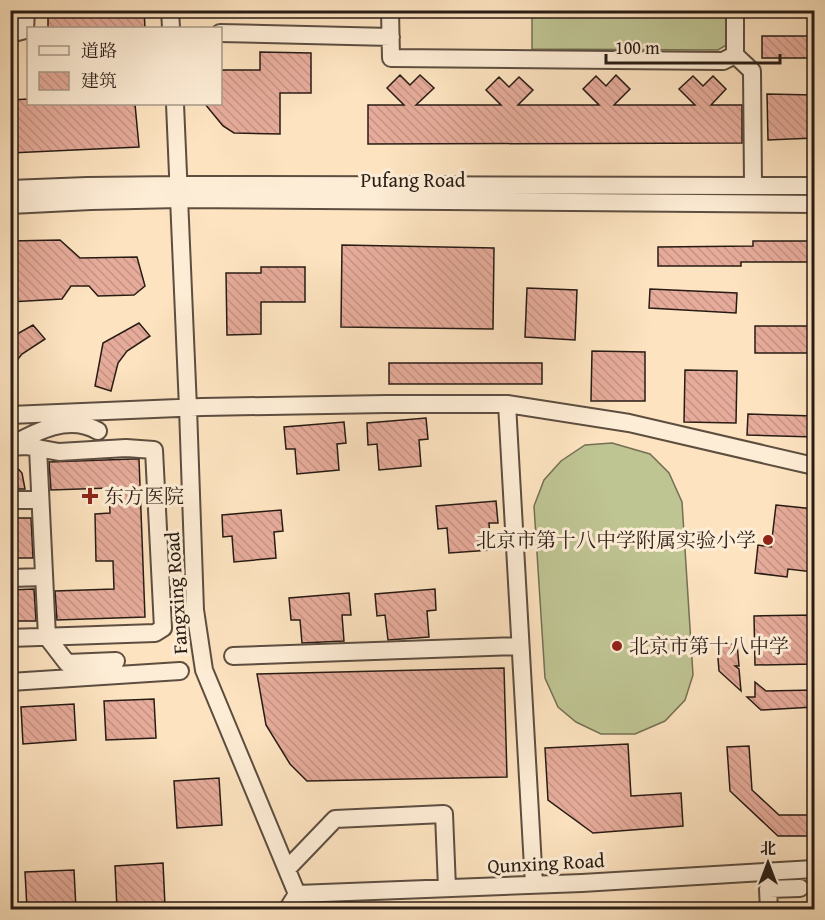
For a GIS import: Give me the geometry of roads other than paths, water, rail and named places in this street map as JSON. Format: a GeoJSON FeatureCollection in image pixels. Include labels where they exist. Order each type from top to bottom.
{"type":"FeatureCollection","features":[{"type":"Feature","properties":{"kind":"street"},"geometry":{"type":"LineString","coordinates":[[10,34],[25,30],[26,10]]}},
{"type":"Feature","properties":{"kind":"street"},"geometry":{"type":"LineString","coordinates":[[170,10],[171,27]]}},
{"type":"Feature","properties":{"kind":"street"},"geometry":{"type":"LineString","coordinates":[[390,10],[391,58],[723,61],[735,54]]}},
{"type":"Feature","properties":{"kind":"street"},"geometry":{"type":"LineString","coordinates":[[735,10],[735,54],[752,71],[753,185]]}},
{"type":"Feature","properties":{"kind":"street"},"geometry":{"type":"LineString","coordinates":[[222,33],[391,37]]}},
{"type":"Feature","properties":{"kind":"street","name":"Fangxing Road"},"geometry":{"type":"LineString","coordinates":[[175,105],[195,610],[204,670],[297,894]]}},
{"type":"Feature","properties":{"kind":"street","name":"Pufang Road"},"geometry":{"type":"LineString","coordinates":[[10,189],[87,186],[179,192],[814,204]]}},
{"type":"Feature","properties":{"kind":"street","name":"Pufang Road"},"geometry":{"type":"LineString","coordinates":[[10,205],[91,201],[179,192],[814,186]]}},
{"type":"Feature","properties":{"kind":"street"},"geometry":{"type":"LineString","coordinates":[[507,404],[534,885]]}},
{"type":"Feature","properties":{"kind":"street"},"geometry":{"type":"LineString","coordinates":[[10,415],[188,408],[507,404],[629,423],[814,466]]}},
{"type":"Feature","properties":{"kind":"street"},"geometry":{"type":"LineString","coordinates":[[10,446],[34,433],[59,425],[87,424],[98,431]]}},
{"type":"Feature","properties":{"kind":"street"},"geometry":{"type":"LineString","coordinates":[[10,446],[26,446],[59,452],[126,448],[154,450],[163,628],[155,633],[10,638]]}},
{"type":"Feature","properties":{"kind":"street"},"geometry":{"type":"LineString","coordinates":[[38,448],[47,637],[67,663],[116,661]]}},
{"type":"Feature","properties":{"kind":"street"},"geometry":{"type":"LineString","coordinates":[[10,500],[40,500]]}},
{"type":"Feature","properties":{"kind":"street"},"geometry":{"type":"LineString","coordinates":[[10,578],[44,577]]}},
{"type":"Feature","properties":{"kind":"street"},"geometry":{"type":"LineString","coordinates":[[233,656],[520,646]]}},
{"type":"Feature","properties":{"kind":"street"},"geometry":{"type":"LineString","coordinates":[[10,682],[180,671]]}},
{"type":"Feature","properties":{"kind":"street"},"geometry":{"type":"LineString","coordinates":[[287,869],[335,819],[444,814],[447,888]]}},
{"type":"Feature","properties":{"kind":"street","name":"Qunxing Road"},"geometry":{"type":"LineString","coordinates":[[297,894],[534,885],[814,869]]}},
{"type":"Feature","properties":{"kind":"street"},"geometry":{"type":"LineString","coordinates":[[770,909],[768,889],[800,888]]}},
{"type":"Feature","properties":{"kind":"street"},"geometry":{"type":"LineString","coordinates":[[287,909],[297,894]]}},
{"type":"Feature","properties":{"kind":"place","name":"东方医院"},"geometry":{"type":"Point","coordinates":[90,496]}},
{"type":"Feature","properties":{"kind":"place","name":"北京市第十八中学附属实验小学"},"geometry":{"type":"Point","coordinates":[768,540]}},
{"type":"Feature","properties":{"kind":"place","name":"北京市第十八中学"},"geometry":{"type":"Point","coordinates":[617,646]}}]}
